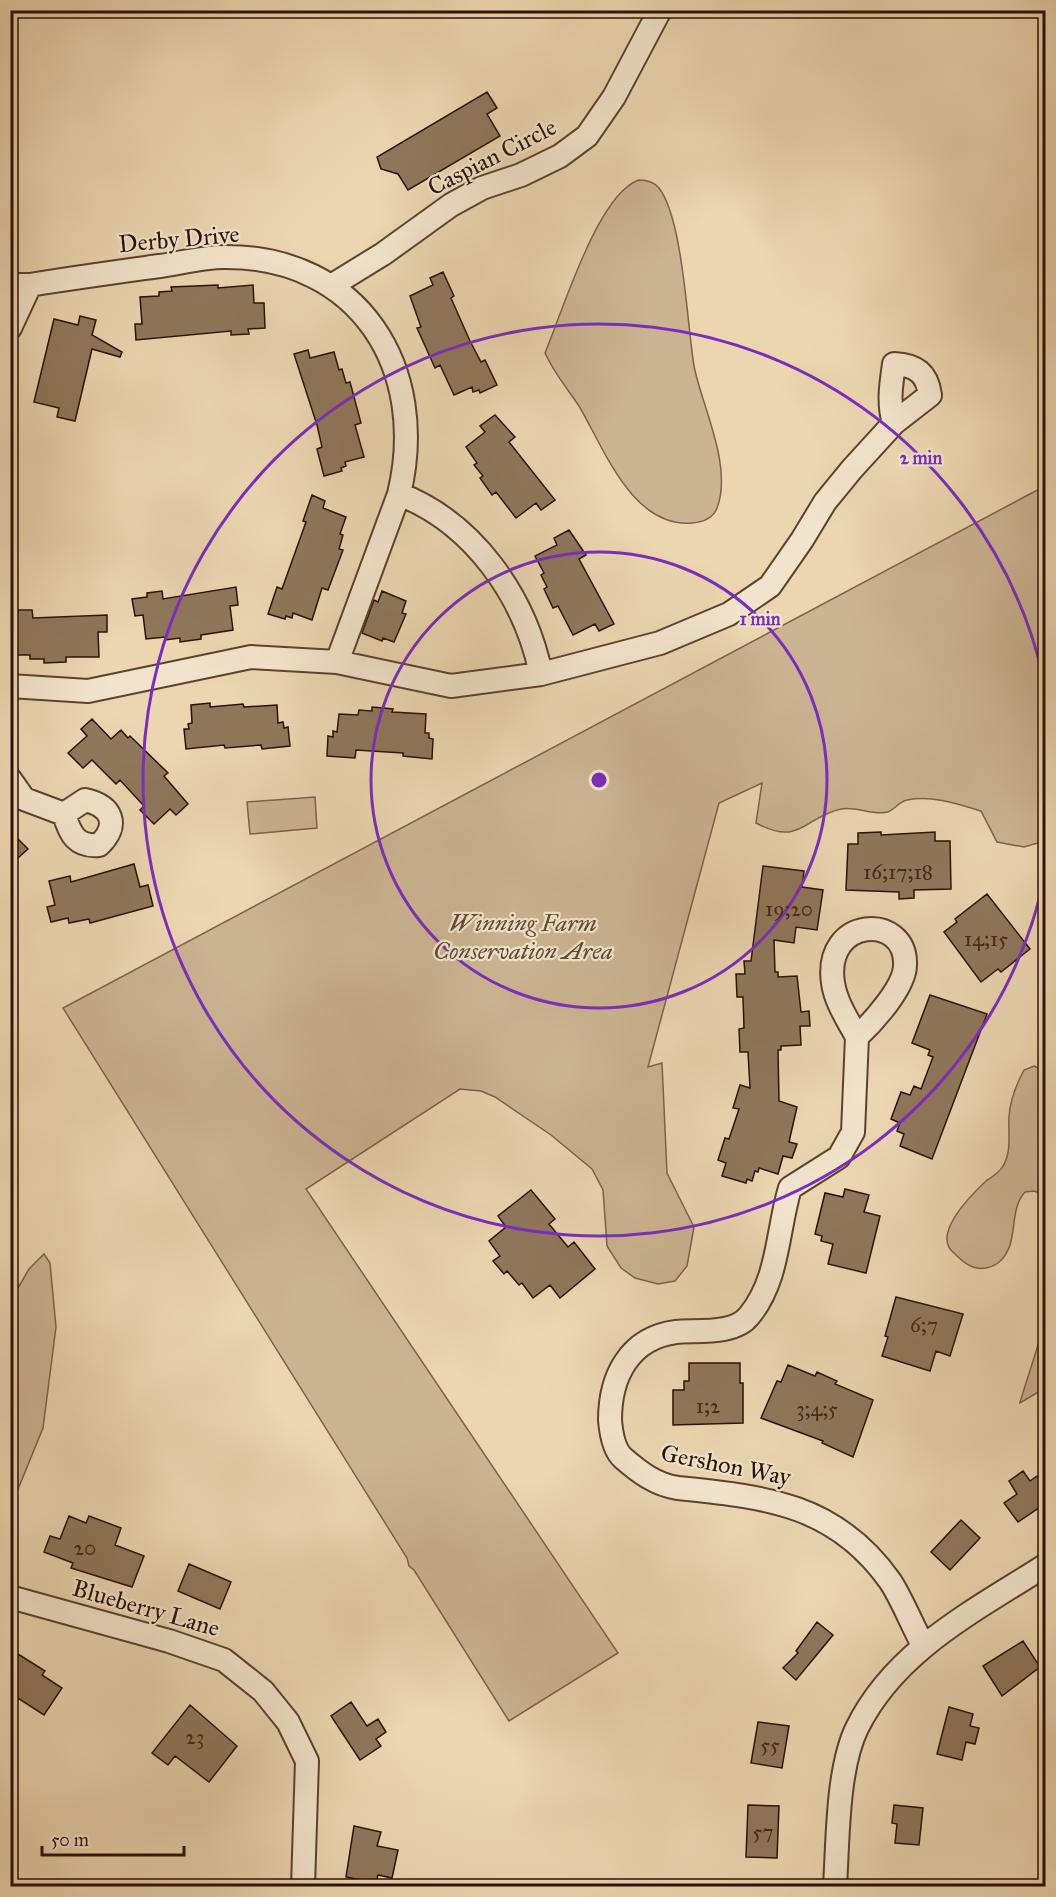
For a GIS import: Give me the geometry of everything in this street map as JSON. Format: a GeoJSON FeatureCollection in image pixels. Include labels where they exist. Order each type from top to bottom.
{"type":"FeatureCollection","features":[{"type":"Feature","properties":{"kind":"street","name":"Caspian Circle"},"geometry":{"type":"LineString","coordinates":[[331,286],[383,254],[451,205],[482,188],[520,175],[560,156],[587,136],[614,97],[660,10]]}},
{"type":"Feature","properties":{"kind":"street","name":"Derby Drive"},"geometry":{"type":"LineString","coordinates":[[20,285],[222,257],[260,260],[306,274],[331,286],[347,297],[384,341],[395,370],[407,431],[406,465],[399,494],[337,662]]}},
{"type":"Feature","properties":{"kind":"street"},"geometry":{"type":"LineString","coordinates":[[10,328],[20,285]]}},
{"type":"Feature","properties":{"kind":"street"},"geometry":{"type":"LineString","coordinates":[[10,686],[88,691],[250,657],[337,662],[451,686],[541,674],[660,643],[729,614],[770,586],[825,502],[894,423]]}},
{"type":"Feature","properties":{"kind":"street"},"geometry":{"type":"LineString","coordinates":[[399,494],[419,502],[440,516],[473,544],[505,581],[534,640],[541,674]]}},
{"type":"Feature","properties":{"kind":"street"},"geometry":{"type":"LineString","coordinates":[[10,779],[24,799],[64,814]]}},
{"type":"Feature","properties":{"kind":"street","name":"Gershon Way"},"geometry":{"type":"LineString","coordinates":[[857,1037],[853,1132],[839,1157],[790,1188],[765,1295],[747,1319],[715,1332],[674,1332],[644,1342],[620,1367],[610,1399],[610,1430],[619,1455],[643,1476],[672,1487],[755,1497],[805,1509],[835,1527],[869,1555],[891,1582],[923,1645]]}},
{"type":"Feature","properties":{"kind":"street"},"geometry":{"type":"LineString","coordinates":[[835,1887],[843,1791],[856,1729],[883,1684],[923,1645],[1046,1565]]}},
{"type":"Feature","properties":{"kind":"street","name":"Blueberry Lane"},"geometry":{"type":"LineString","coordinates":[[10,1597],[169,1641],[224,1660],[263,1691],[288,1722],[307,1761],[303,1887]]}},
{"type":"Feature","properties":{"kind":"green space"},"geometry":{"type":"Polygon","coordinates":[[[639,180],[655,184],[659,188],[674,223],[683,273],[694,366],[719,455],[721,492],[717,508],[710,517],[696,523],[671,521],[653,513],[636,499],[610,463],[579,406],[545,353],[571,284],[596,230],[609,207],[624,190],[639,180]]]}},
{"type":"Feature","properties":{"kind":"green space","name":"Winning Farm Conservation Area"},"geometry":{"type":"Polygon","coordinates":[[[1045,486],[1045,841],[1024,847],[997,842],[981,811],[935,799],[907,800],[891,811],[883,813],[841,809],[801,828],[783,832],[771,830],[756,823],[762,783],[719,803],[648,1067],[662,1063],[667,1173],[694,1227],[687,1266],[675,1281],[658,1284],[635,1278],[621,1268],[607,1246],[603,1190],[592,1169],[551,1135],[495,1097],[481,1091],[460,1089],[306,1189],[618,1653],[509,1721],[414,1570],[409,1566],[407,1558],[63,1008],[1045,486]]]}},
{"type":"Feature","properties":{"kind":"green space"},"geometry":{"type":"Polygon","coordinates":[[[315,797],[317,828],[250,834],[247,802],[315,797]]]}},
{"type":"Feature","properties":{"kind":"green space"},"geometry":{"type":"Polygon","coordinates":[[[1034,1066],[1045,1071],[1045,1195],[1034,1191],[1025,1192],[1016,1209],[1012,1237],[1005,1255],[992,1266],[973,1267],[961,1260],[948,1246],[947,1237],[950,1227],[955,1216],[971,1196],[1003,1166],[1009,1148],[1009,1117],[1014,1093],[1024,1070],[1034,1066]]]}},
{"type":"Feature","properties":{"kind":"green space"},"geometry":{"type":"Polygon","coordinates":[[[44,1254],[50,1263],[56,1327],[43,1428],[16,1494],[11,1499],[11,1300],[29,1269],[44,1254]]]}},
{"type":"Feature","properties":{"kind":"green space"},"geometry":{"type":"Polygon","coordinates":[[[1045,1323],[1045,1388],[1020,1403],[1020,1402],[1045,1323]]]}},
{"type":"Feature","properties":{"kind":"building"},"geometry":{"type":"Polygon","coordinates":[[[487,92],[497,108],[487,114],[500,136],[408,190],[398,174],[381,169],[377,157],[487,92]]]}},
{"type":"Feature","properties":{"kind":"building"},"geometry":{"type":"Polygon","coordinates":[[[443,272],[454,296],[451,298],[470,341],[481,362],[485,360],[497,385],[480,393],[479,390],[473,392],[472,387],[454,395],[440,365],[435,368],[417,328],[421,327],[410,296],[433,285],[430,278],[443,272]]]}},
{"type":"Feature","properties":{"kind":"building"},"geometry":{"type":"Polygon","coordinates":[[[218,285],[218,288],[253,285],[254,303],[264,303],[265,328],[248,329],[249,334],[231,335],[231,331],[136,340],[135,324],[142,324],[140,297],[159,296],[159,292],[172,291],[171,287],[218,285]]]}},
{"type":"Feature","properties":{"kind":"building"},"geometry":{"type":"Polygon","coordinates":[[[80,316],[96,320],[92,335],[122,352],[120,357],[92,349],[75,421],[57,417],[59,408],[34,402],[54,319],[78,325],[80,316]]]}},
{"type":"Feature","properties":{"kind":"building"},"geometry":{"type":"Polygon","coordinates":[[[308,350],[310,358],[334,352],[339,370],[342,369],[346,383],[350,382],[361,423],[355,425],[364,457],[345,462],[346,466],[341,468],[342,471],[324,476],[317,449],[322,447],[317,425],[294,354],[308,350]]]}},
{"type":"Feature","properties":{"kind":"building"},"geometry":{"type":"Polygon","coordinates":[[[495,415],[515,437],[509,442],[555,500],[541,510],[536,503],[516,518],[496,492],[492,495],[480,478],[483,476],[474,465],[477,463],[466,447],[485,432],[480,426],[495,415]]]}},
{"type":"Feature","properties":{"kind":"building"},"geometry":{"type":"Polygon","coordinates":[[[312,495],[325,501],[323,508],[346,517],[340,534],[343,535],[339,549],[343,550],[328,590],[322,588],[312,620],[293,613],[292,618],[286,616],[285,619],[268,614],[277,587],[282,589],[306,522],[303,521],[312,495]]]}},
{"type":"Feature","properties":{"kind":"building"},"geometry":{"type":"Polygon","coordinates":[[[569,530],[586,555],[579,559],[614,624],[599,631],[595,624],[573,635],[558,606],[553,608],[544,589],[547,587],[541,575],[544,573],[535,556],[557,545],[554,538],[569,530]]]}},
{"type":"Feature","properties":{"kind":"building"},"geometry":{"type":"Polygon","coordinates":[[[236,587],[238,605],[230,606],[233,630],[201,635],[201,639],[180,642],[180,638],[146,639],[143,615],[135,616],[132,599],[147,597],[147,593],[162,591],[163,599],[236,587]]]}},
{"type":"Feature","properties":{"kind":"building"},"geometry":{"type":"Polygon","coordinates":[[[382,591],[406,601],[402,613],[406,614],[394,642],[383,638],[382,641],[362,633],[374,600],[378,602],[382,591]]]}},
{"type":"Feature","properties":{"kind":"building"},"geometry":{"type":"Polygon","coordinates":[[[18,610],[32,610],[33,618],[107,615],[107,632],[98,632],[99,657],[66,657],[66,662],[44,663],[44,659],[30,659],[30,655],[11,655],[10,614],[18,613],[18,610]]]}},
{"type":"Feature","properties":{"kind":"building"},"geometry":{"type":"Polygon","coordinates":[[[210,703],[210,707],[243,704],[244,707],[277,705],[278,723],[283,722],[284,728],[288,727],[290,746],[262,749],[261,745],[225,748],[224,745],[186,749],[184,729],[189,729],[188,724],[192,723],[191,705],[210,703]]]}},
{"type":"Feature","properties":{"kind":"building"},"geometry":{"type":"Polygon","coordinates":[[[372,707],[393,709],[392,712],[426,714],[425,733],[429,733],[429,738],[433,739],[432,759],[403,756],[403,753],[356,750],[355,758],[327,756],[328,736],[333,737],[333,731],[337,732],[339,714],[358,715],[359,710],[372,711],[372,707]]]}},
{"type":"Feature","properties":{"kind":"building"},"geometry":{"type":"Polygon","coordinates":[[[92,719],[111,739],[121,730],[128,738],[130,736],[168,773],[164,776],[188,804],[176,815],[170,809],[154,824],[140,810],[144,806],[120,780],[116,784],[92,760],[83,768],[68,753],[87,736],[81,729],[92,719]]]}},
{"type":"Feature","properties":{"kind":"building"},"geometry":{"type":"Polygon","coordinates":[[[10,831],[28,849],[10,865],[10,831]]]}},
{"type":"Feature","properties":{"kind":"building"},"geometry":{"type":"Polygon","coordinates":[[[881,832],[881,835],[935,832],[935,841],[950,841],[951,889],[914,890],[914,898],[899,899],[899,892],[846,890],[848,844],[858,844],[858,833],[881,832]]]}},
{"type":"Feature","properties":{"kind":"building"},"geometry":{"type":"Polygon","coordinates":[[[134,864],[140,887],[148,885],[153,906],[90,923],[89,919],[69,923],[68,918],[51,922],[47,907],[55,905],[49,881],[70,876],[71,882],[134,864]]]}},
{"type":"Feature","properties":{"kind":"building"},"geometry":{"type":"Polygon","coordinates":[[[763,866],[804,871],[802,887],[823,890],[817,930],[796,927],[794,943],[774,940],[775,972],[778,972],[778,977],[797,976],[801,1012],[809,1011],[810,1026],[800,1026],[801,1045],[781,1046],[781,1050],[778,1050],[779,1101],[797,1107],[789,1142],[797,1144],[792,1158],[783,1156],[778,1174],[759,1168],[758,1172],[755,1171],[752,1181],[747,1179],[746,1183],[722,1176],[726,1163],[718,1160],[725,1138],[729,1139],[739,1109],[733,1108],[740,1085],[750,1088],[748,1052],[740,1052],[739,1029],[744,1028],[743,997],[737,997],[736,974],[745,974],[744,961],[751,961],[763,866]]]}},
{"type":"Feature","properties":{"kind":"building"},"geometry":{"type":"Polygon","coordinates":[[[987,894],[1030,949],[1001,972],[998,969],[981,982],[944,932],[957,922],[955,919],[987,894]]]}},
{"type":"Feature","properties":{"kind":"building"},"geometry":{"type":"Polygon","coordinates":[[[930,995],[987,1014],[932,1159],[900,1146],[904,1134],[897,1131],[900,1123],[891,1119],[901,1092],[910,1095],[914,1086],[921,1089],[933,1057],[928,1055],[930,1050],[912,1043],[930,995]]]}},
{"type":"Feature","properties":{"kind":"building"},"geometry":{"type":"Polygon","coordinates":[[[845,1189],[869,1195],[864,1212],[880,1216],[866,1273],[828,1264],[833,1244],[821,1241],[822,1236],[815,1234],[825,1193],[843,1197],[845,1189]]]}},
{"type":"Feature","properties":{"kind":"building"},"geometry":{"type":"Polygon","coordinates":[[[531,1190],[555,1219],[549,1224],[568,1247],[574,1242],[595,1269],[560,1298],[550,1285],[533,1298],[522,1283],[519,1285],[507,1271],[504,1274],[493,1261],[500,1256],[489,1241],[506,1227],[498,1216],[531,1190]]]}},
{"type":"Feature","properties":{"kind":"building"},"geometry":{"type":"Polygon","coordinates":[[[896,1297],[963,1314],[950,1356],[936,1351],[930,1371],[882,1356],[896,1297]]]}},
{"type":"Feature","properties":{"kind":"building"},"geometry":{"type":"Polygon","coordinates":[[[689,1363],[740,1363],[740,1383],[743,1383],[743,1423],[673,1425],[673,1390],[684,1390],[684,1381],[689,1381],[689,1363]]]}},
{"type":"Feature","properties":{"kind":"building"},"geometry":{"type":"Polygon","coordinates":[[[788,1365],[815,1376],[817,1372],[837,1381],[835,1384],[873,1400],[853,1457],[822,1443],[823,1441],[761,1418],[777,1381],[781,1382],[788,1365]]]}},
{"type":"Feature","properties":{"kind":"building"},"geometry":{"type":"Polygon","coordinates":[[[1023,1471],[1030,1481],[1037,1476],[1046,1488],[1046,1503],[1018,1522],[1004,1503],[1017,1494],[1009,1481],[1023,1471]]]}},
{"type":"Feature","properties":{"kind":"building"},"geometry":{"type":"Polygon","coordinates":[[[69,1516],[86,1523],[89,1516],[121,1528],[115,1545],[144,1556],[132,1587],[71,1568],[73,1563],[44,1552],[50,1536],[60,1539],[69,1516]]]}},
{"type":"Feature","properties":{"kind":"building"},"geometry":{"type":"Polygon","coordinates":[[[961,1520],[980,1538],[950,1570],[931,1552],[961,1520]]]}},
{"type":"Feature","properties":{"kind":"building"},"geometry":{"type":"Polygon","coordinates":[[[189,1564],[231,1582],[220,1609],[178,1591],[189,1564]]]}},
{"type":"Feature","properties":{"kind":"building"},"geometry":{"type":"Polygon","coordinates":[[[817,1622],[833,1635],[796,1680],[783,1668],[798,1653],[796,1651],[817,1622]]]}},
{"type":"Feature","properties":{"kind":"building"},"geometry":{"type":"Polygon","coordinates":[[[1023,1641],[1040,1667],[1002,1696],[983,1666],[1023,1641]]]}},
{"type":"Feature","properties":{"kind":"building"},"geometry":{"type":"Polygon","coordinates":[[[10,1649],[45,1671],[42,1675],[62,1688],[44,1715],[10,1693],[10,1649]]]}},
{"type":"Feature","properties":{"kind":"building"},"geometry":{"type":"Polygon","coordinates":[[[351,1702],[367,1726],[378,1719],[386,1732],[376,1739],[381,1746],[360,1760],[331,1716],[351,1702]]]}},
{"type":"Feature","properties":{"kind":"building"},"geometry":{"type":"Polygon","coordinates":[[[190,1705],[237,1746],[209,1782],[175,1756],[168,1765],[152,1753],[190,1705]]]}},
{"type":"Feature","properties":{"kind":"building"},"geometry":{"type":"Polygon","coordinates":[[[949,1707],[973,1714],[970,1726],[979,1728],[975,1744],[966,1742],[962,1760],[937,1754],[949,1707]]]}},
{"type":"Feature","properties":{"kind":"building"},"geometry":{"type":"Polygon","coordinates":[[[758,1722],[789,1726],[782,1768],[751,1763],[758,1722]]]}},
{"type":"Feature","properties":{"kind":"building"},"geometry":{"type":"Polygon","coordinates":[[[748,1805],[779,1806],[777,1858],[746,1857],[748,1805]]]}},
{"type":"Feature","properties":{"kind":"building"},"geometry":{"type":"Polygon","coordinates":[[[894,1805],[923,1808],[919,1845],[895,1843],[897,1824],[892,1823],[894,1805]]]}},
{"type":"Feature","properties":{"kind":"building"},"geometry":{"type":"Polygon","coordinates":[[[354,1826],[381,1832],[377,1846],[398,1850],[392,1878],[378,1875],[376,1883],[346,1877],[354,1826]]]}}]}
